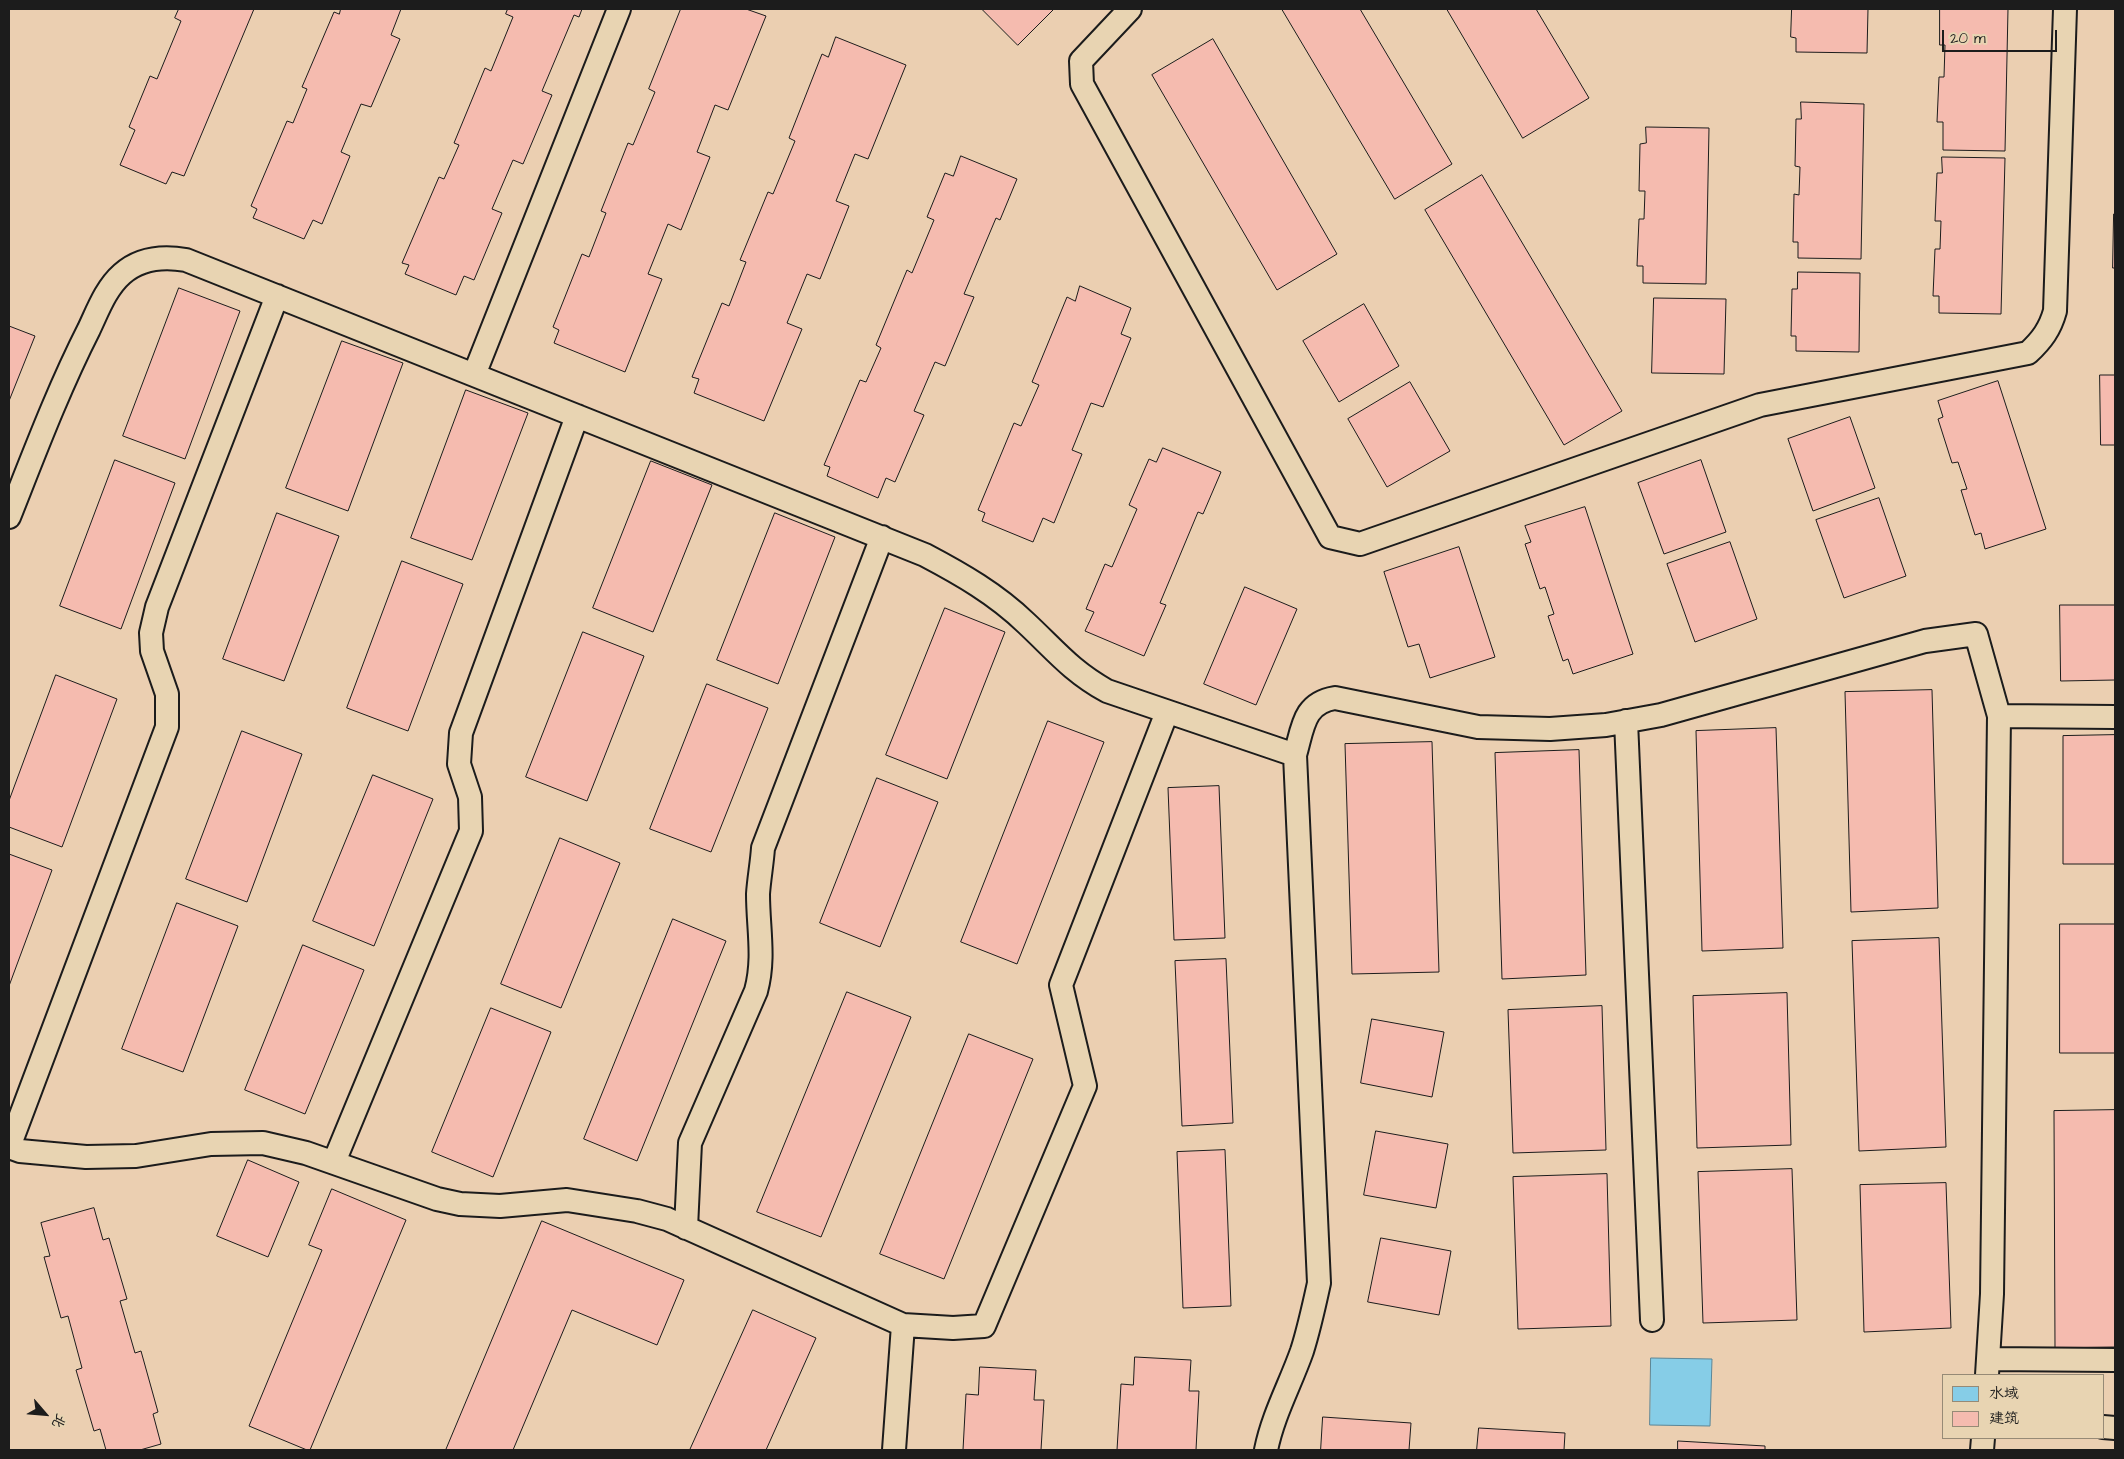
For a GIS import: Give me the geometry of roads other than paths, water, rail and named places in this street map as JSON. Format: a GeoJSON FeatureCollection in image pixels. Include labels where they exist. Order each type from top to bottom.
{"type":"FeatureCollection","features":[{"type":"Feature","properties":{"kind":"lane"},"geometry":{"type":"LineString","coordinates":[[474,375],[619,9]]}},
{"type":"Feature","properties":{"kind":"lane"},"geometry":{"type":"LineString","coordinates":[[1130,9],[1081,61],[1082,84],[1330,537],[1360,544],[1760,405],[2028,353],[2041,340],[2051,325],[2055,311],[2065,9]]}},
{"type":"Feature","properties":{"kind":"lane"},"geometry":{"type":"LineString","coordinates":[[9,517],[71,364],[104,297],[123,273],[136,265],[152,259],[170,257],[186,260],[925,555],[962,574],[996,598],[1084,678],[1107,691],[1295,755]]}},
{"type":"Feature","properties":{"kind":"lane"},"geometry":{"type":"LineString","coordinates":[[277,296],[157,607],[151,634],[152,651],[167,694],[167,727],[9,1147],[20,1151],[86,1157],[136,1156],[211,1144],[263,1143],[306,1153],[437,1199],[460,1204],[500,1206],[567,1200],[637,1211],[686,1228],[903,1325],[953,1328],[984,1326],[1085,1086],[1061,985],[1167,712]]}},
{"type":"Feature","properties":{"kind":"lane"},"geometry":{"type":"LineString","coordinates":[[334,1162],[471,831],[470,797],[459,764],[461,733],[577,416]]}},
{"type":"Feature","properties":{"kind":"lane"},"geometry":{"type":"LineString","coordinates":[[686,1228],[690,1143],[756,991],[760,976],[762,960],[758,894],[763,848],[882,538]]}},
{"type":"Feature","properties":{"kind":"lane"},"geometry":{"type":"LineString","coordinates":[[1266,1450],[1277,1408],[1301,1353],[1311,1322],[1319,1283],[1295,755],[1307,714],[1322,700],[1334,698],[1478,727],[1550,729],[1606,725],[1662,715],[1925,641],[1976,634],[1999,716],[1992,1294],[1987,1367],[2115,1360]]}},
{"type":"Feature","properties":{"kind":"lane"},"geometry":{"type":"LineString","coordinates":[[1999,716],[2115,717]]}},
{"type":"Feature","properties":{"kind":"lane"},"geometry":{"type":"LineString","coordinates":[[1626,721],[1652,1320]]}},
{"type":"Feature","properties":{"kind":"lane"},"geometry":{"type":"LineString","coordinates":[[894,1450],[903,1325]]}},
{"type":"Feature","properties":{"kind":"water"},"geometry":{"type":"Polygon","coordinates":[[[1651,1358],[1712,1359],[1710,1426],[1650,1425],[1651,1358]]]}}]}
